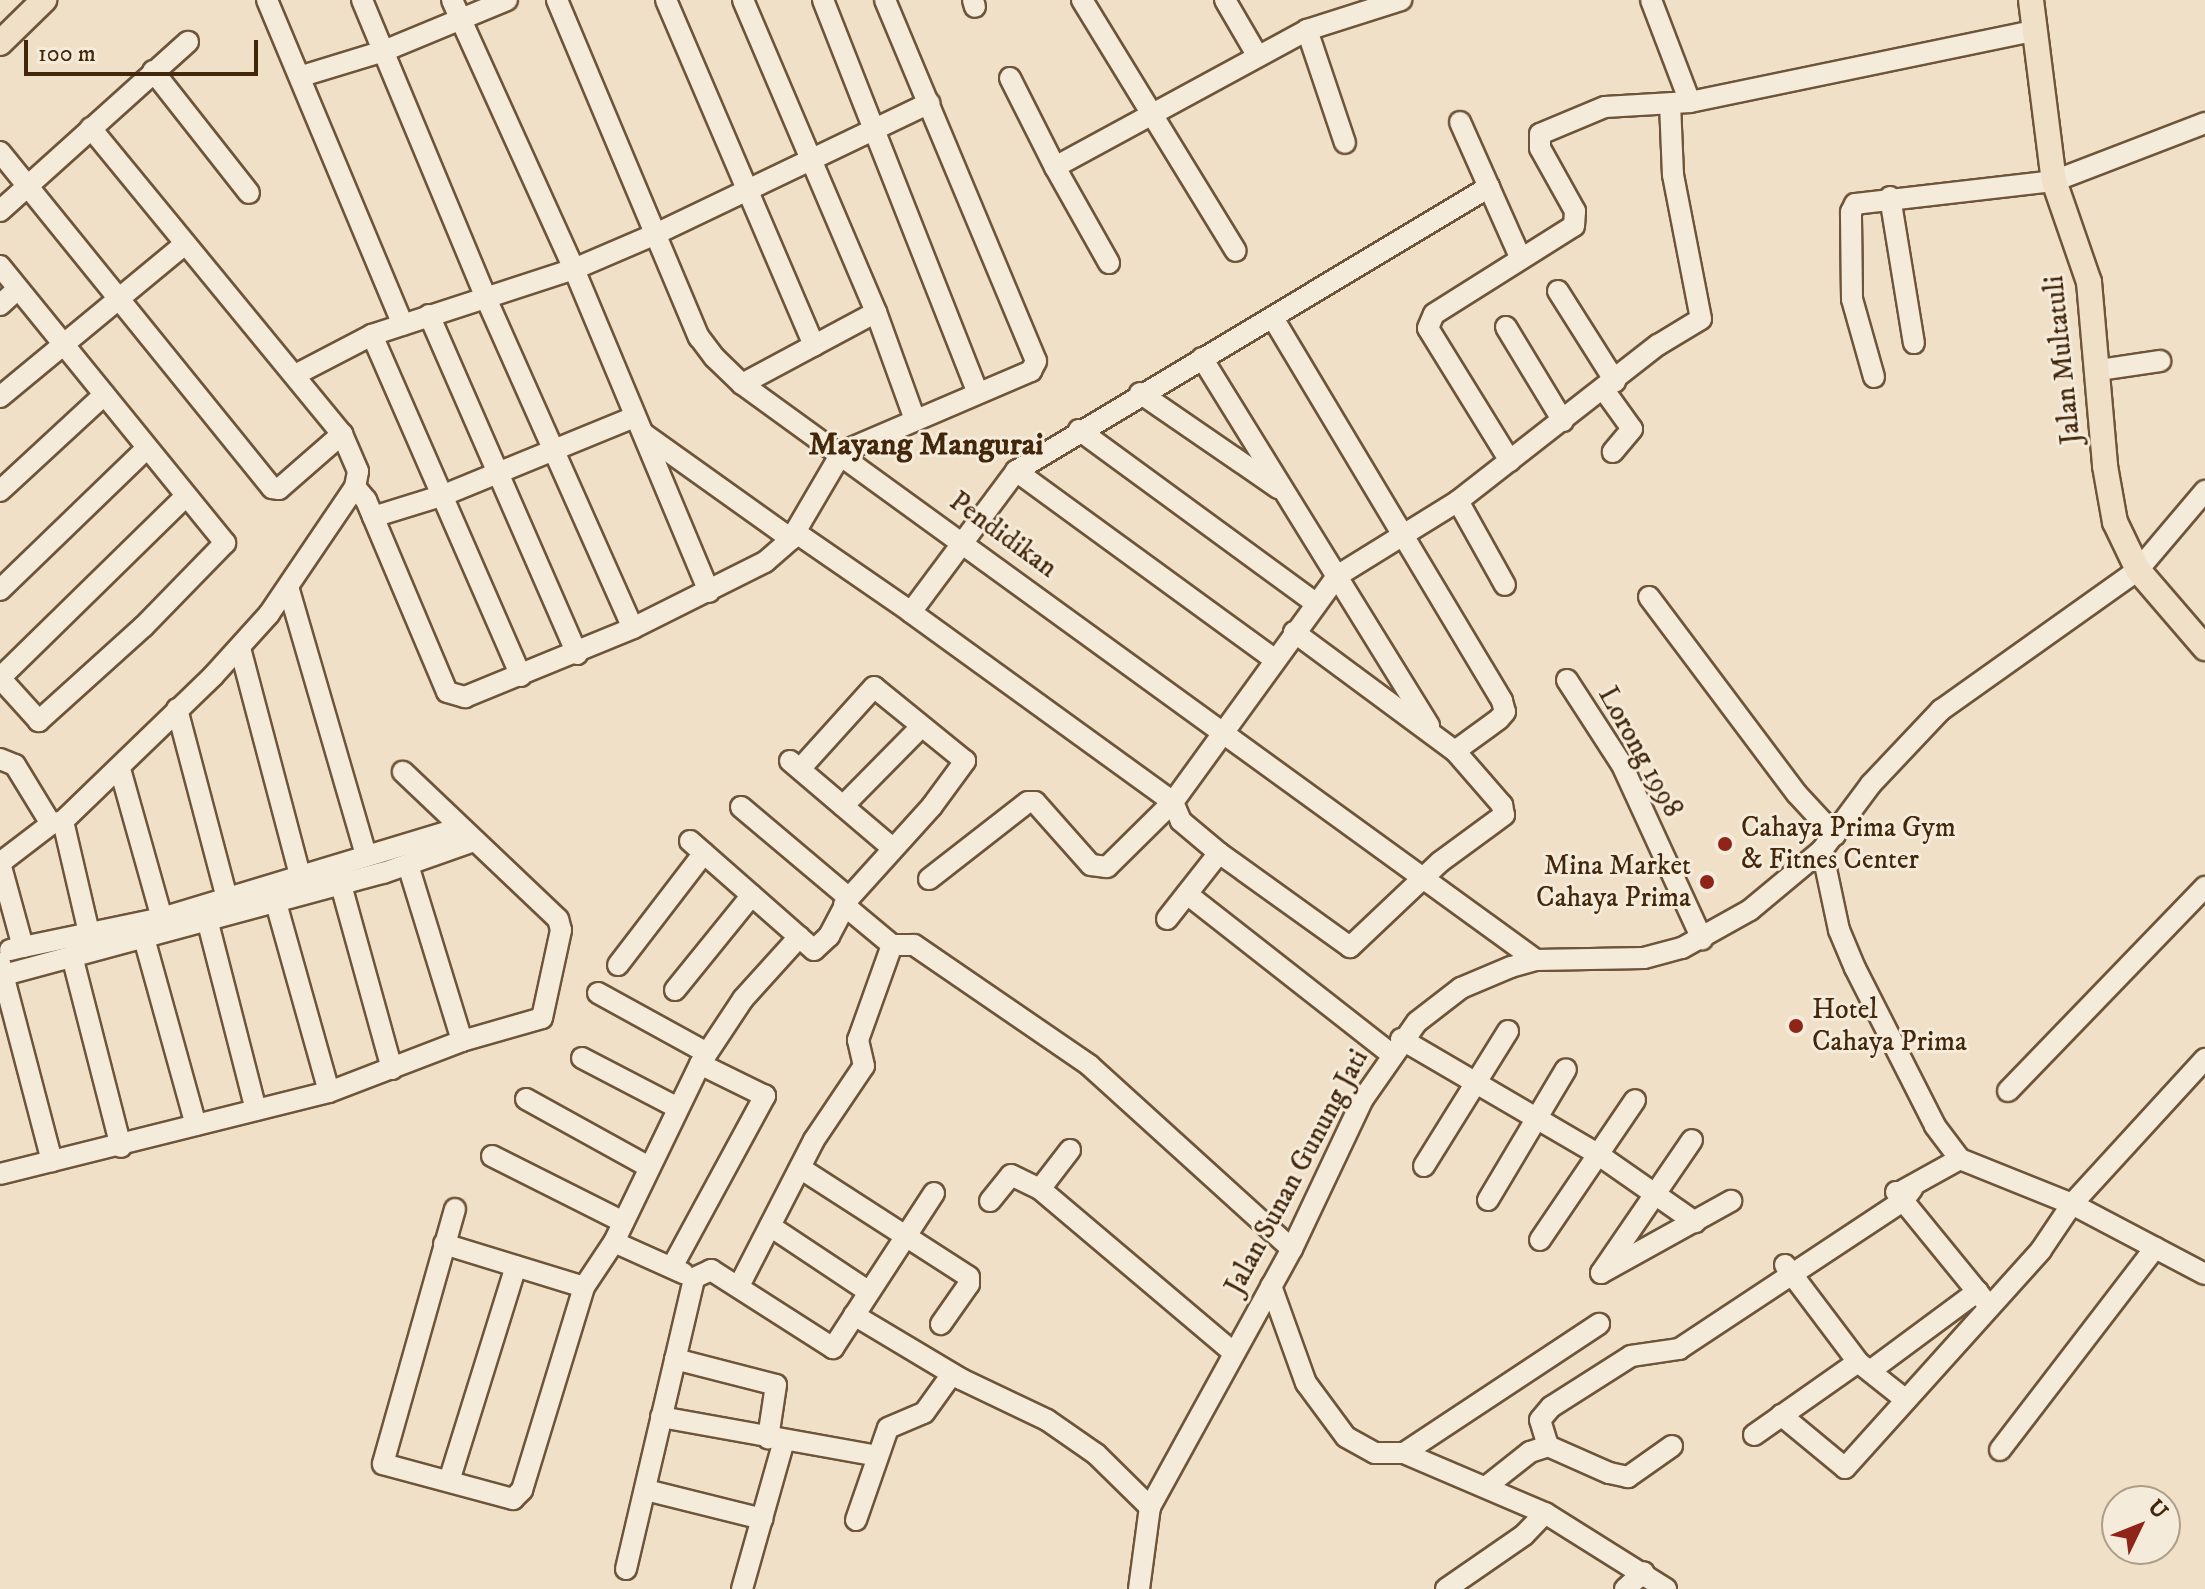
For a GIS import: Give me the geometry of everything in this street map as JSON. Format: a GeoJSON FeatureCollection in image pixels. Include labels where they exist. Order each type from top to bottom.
{"type":"FeatureCollection","features":[{"type":"Feature","properties":{"kind":"main road"},"geometry":{"type":"LineString","coordinates":[[0,43],[44,0]]}},
{"type":"Feature","properties":{"kind":"main road","name":"Jalan Multatuli"},"geometry":{"type":"LineString","coordinates":[[2031,0],[2054,181],[2089,282],[2100,370],[2105,466],[2115,522],[2138,570],[2205,648]]}},
{"type":"Feature","properties":{"kind":"street"},"geometry":{"type":"LineString","coordinates":[[267,0],[302,76],[403,325]]}},
{"type":"Feature","properties":{"kind":"street"},"geometry":{"type":"LineString","coordinates":[[362,0],[485,296],[633,628]]}},
{"type":"Feature","properties":{"kind":"street"},"geometry":{"type":"LineString","coordinates":[[452,0],[574,269],[709,592]]}},
{"type":"Feature","properties":{"kind":"street"},"geometry":{"type":"LineString","coordinates":[[302,76],[384,51],[507,0]]}},
{"type":"Feature","properties":{"kind":"street","name":"Pendidikan"},"geometry":{"type":"LineString","coordinates":[[557,0],[658,233],[699,337],[742,384],[842,452],[1424,875],[1536,960]]}},
{"type":"Feature","properties":{"kind":"street"},"geometry":{"type":"LineString","coordinates":[[666,0],[814,346]]}},
{"type":"Feature","properties":{"kind":"street"},"geometry":{"type":"LineString","coordinates":[[743,0],[876,312],[915,420]]}},
{"type":"Feature","properties":{"kind":"street"},"geometry":{"type":"LineString","coordinates":[[823,0],[878,132],[978,393]]}},
{"type":"Feature","properties":{"kind":"street"},"geometry":{"type":"LineString","coordinates":[[355,487],[373,517],[447,692],[465,697],[577,654],[765,562],[793,535],[842,452],[1031,371],[1036,361],[885,0]]}},
{"type":"Feature","properties":{"kind":"street"},"geometry":{"type":"LineString","coordinates":[[1082,0],[1236,251]]}},
{"type":"Feature","properties":{"kind":"street"},"geometry":{"type":"LineString","coordinates":[[1225,0],[1257,55]]}},
{"type":"Feature","properties":{"kind":"street"},"geometry":{"type":"LineString","coordinates":[[1055,167],[1307,30],[1401,0]]}},
{"type":"Feature","properties":{"kind":"street"},"geometry":{"type":"LineString","coordinates":[[929,879],[1028,802],[1099,870],[1173,802],[1337,576],[1458,501],[1703,314],[1673,175],[1680,103],[1651,0]]}},
{"type":"Feature","properties":{"kind":"street"},"geometry":{"type":"LineString","coordinates":[[1307,30],[1345,143]]}},
{"type":"Feature","properties":{"kind":"street"},"geometry":{"type":"LineString","coordinates":[[1510,461],[1428,328],[1434,314],[1520,257],[1574,226],[1577,219],[1540,148],[1540,134],[1605,107],[1680,103],[2033,31]]}},
{"type":"Feature","properties":{"kind":"street"},"geometry":{"type":"LineString","coordinates":[[0,211],[188,42]]}},
{"type":"Feature","properties":{"kind":"street"},"geometry":{"type":"LineString","coordinates":[[153,71],[249,193]]}},
{"type":"Feature","properties":{"kind":"street"},"geometry":{"type":"LineString","coordinates":[[1010,78],[1109,263]]}},
{"type":"Feature","properties":{"kind":"street"},"geometry":{"type":"LineString","coordinates":[[295,375],[372,335],[574,269],[658,233],[746,189],[878,132],[929,103]]}},
{"type":"Feature","properties":{"kind":"street"},"geometry":{"type":"LineString","coordinates":[[1460,122],[1520,257]]}},
{"type":"Feature","properties":{"kind":"street"},"geometry":{"type":"LineString","coordinates":[[1874,377],[1852,299],[1851,212],[1860,201],[2054,181],[2205,123]]}},
{"type":"Feature","properties":{"kind":"street"},"geometry":{"type":"LineString","coordinates":[[23,947],[0,863],[57,822],[120,769],[240,648],[289,590],[355,487],[358,471],[342,434],[91,128]]}},
{"type":"Feature","properties":{"kind":"street"},"geometry":{"type":"LineString","coordinates":[[0,152],[272,488],[279,489],[342,434]]}},
{"type":"Feature","properties":{"kind":"street"},"geometry":{"type":"LineString","coordinates":[[911,612],[961,539],[1016,471],[1140,393],[1273,318],[1489,187]]}},
{"type":"Feature","properties":{"kind":"street"},"geometry":{"type":"LineString","coordinates":[[1890,197],[1914,343]]}},
{"type":"Feature","properties":{"kind":"street"},"geometry":{"type":"LineString","coordinates":[[0,397],[185,244]]}},
{"type":"Feature","properties":{"kind":"street"},"geometry":{"type":"LineString","coordinates":[[0,266],[225,543],[144,626],[39,721],[0,678],[185,497]]}},
{"type":"Feature","properties":{"kind":"street"},"geometry":{"type":"LineString","coordinates":[[0,305],[18,289]]}},
{"type":"Feature","properties":{"kind":"street"},"geometry":{"type":"LineString","coordinates":[[1558,291],[1632,429],[1613,452]]}},
{"type":"Feature","properties":{"kind":"street"},"geometry":{"type":"LineString","coordinates":[[742,384],[876,312]]}},
{"type":"Feature","properties":{"kind":"street"},"geometry":{"type":"LineString","coordinates":[[429,315],[577,654]]}},
{"type":"Feature","properties":{"kind":"street"},"geometry":{"type":"LineString","coordinates":[[1273,318],[1505,712],[1455,751]]}},
{"type":"Feature","properties":{"kind":"street"},"geometry":{"type":"LineString","coordinates":[[1506,327],[1563,421]]}},
{"type":"Feature","properties":{"kind":"street"},"geometry":{"type":"LineString","coordinates":[[372,335],[521,676]]}},
{"type":"Feature","properties":{"kind":"street"},"geometry":{"type":"LineString","coordinates":[[1202,358],[1435,735]]}},
{"type":"Feature","properties":{"kind":"street"},"geometry":{"type":"LineString","coordinates":[[2100,370],[2160,361]]}},
{"type":"Feature","properties":{"kind":"street"},"geometry":{"type":"LineString","coordinates":[[1140,393],[1286,494]]}},
{"type":"Feature","properties":{"kind":"street"},"geometry":{"type":"LineString","coordinates":[[0,491],[104,395]]}},
{"type":"Feature","properties":{"kind":"street"},"geometry":{"type":"LineString","coordinates":[[373,517],[444,495],[554,448],[639,426],[793,535],[911,612],[1173,802],[1181,821],[1219,853],[1346,946],[1424,875],[1504,815],[1502,805],[1455,751],[1294,632]]}},
{"type":"Feature","properties":{"kind":"street"},"geometry":{"type":"LineString","coordinates":[[1079,430],[1315,603]]}},
{"type":"Feature","properties":{"kind":"street"},"geometry":{"type":"LineString","coordinates":[[0,590],[147,448]]}},
{"type":"Feature","properties":{"kind":"street"},"geometry":{"type":"LineString","coordinates":[[1016,471],[1274,659]]}},
{"type":"Feature","properties":{"kind":"street","name":"Jalan Sunan Gunung Jati"},"geometry":{"type":"LineString","coordinates":[[1139,1589],[1150,1507],[1292,1249],[1396,1046],[1461,988],[1536,960],[1644,958],[1702,939],[1750,910],[1829,842],[1871,784],[1941,710],[2138,570],[2205,491]]}},
{"type":"Feature","properties":{"kind":"street"},"geometry":{"type":"LineString","coordinates":[[1458,501],[1505,585]]}},
{"type":"Feature","properties":{"kind":"street"},"geometry":{"type":"LineString","coordinates":[[289,590],[366,855]]}},
{"type":"Feature","properties":{"kind":"street"},"geometry":{"type":"LineString","coordinates":[[1649,597],[1797,794],[1829,842],[1839,930],[1935,1126],[1960,1159],[2072,1204],[2205,1274]]}},
{"type":"Feature","properties":{"kind":"street"},"geometry":{"type":"LineString","coordinates":[[240,648],[300,875]]}},
{"type":"Feature","properties":{"kind":"street","name":"Lorong 1998"},"geometry":{"type":"LineString","coordinates":[[1567,680],[1622,765],[1702,939]]}},
{"type":"Feature","properties":{"kind":"street"},"geometry":{"type":"LineString","coordinates":[[618,965],[697,847],[799,937],[818,948],[847,902],[891,847],[932,806],[965,761],[874,687],[795,765],[891,847]]}},
{"type":"Feature","properties":{"kind":"street"},"geometry":{"type":"LineString","coordinates":[[177,709],[229,908]]}},
{"type":"Feature","properties":{"kind":"street"},"geometry":{"type":"LineString","coordinates":[[843,806],[921,727]]}},
{"type":"Feature","properties":{"kind":"street"},"geometry":{"type":"LineString","coordinates":[[0,759],[15,765],[57,822],[89,933]]}},
{"type":"Feature","properties":{"kind":"street"},"geometry":{"type":"LineString","coordinates":[[120,769],[162,918]]}},
{"type":"Feature","properties":{"kind":"street"},"geometry":{"type":"LineString","coordinates":[[0,1174],[121,1147],[329,1092],[462,1041],[542,1018],[561,930],[558,919],[403,772]]}},
{"type":"Feature","properties":{"kind":"street"},"geometry":{"type":"LineString","coordinates":[[741,807],[892,945],[914,945],[1089,1065],[1292,1249]]}},
{"type":"Feature","properties":{"kind":"street"},"geometry":{"type":"LineString","coordinates":[[1,968],[72,956],[208,923],[229,908],[300,875],[366,855],[467,835]]}},
{"type":"Feature","properties":{"kind":"street"},"geometry":{"type":"LineString","coordinates":[[1,968],[23,947],[162,918],[276,903],[408,865],[467,835]]}},
{"type":"Feature","properties":{"kind":"street"},"geometry":{"type":"LineString","coordinates":[[1167,919],[1219,853]]}},
{"type":"Feature","properties":{"kind":"street"},"geometry":{"type":"LineString","coordinates":[[408,865],[462,1041]]}},
{"type":"Feature","properties":{"kind":"street"},"geometry":{"type":"LineString","coordinates":[[341,885],[392,1069]]}},
{"type":"Feature","properties":{"kind":"street"},"geometry":{"type":"LineString","coordinates":[[2008,1091],[2205,887]]}},
{"type":"Feature","properties":{"kind":"street"},"geometry":{"type":"LineString","coordinates":[[1187,894],[1396,1046],[1474,1083],[1596,1153],[1695,1222]]}},
{"type":"Feature","properties":{"kind":"street"},"geometry":{"type":"LineString","coordinates":[[675,990],[752,895]]}},
{"type":"Feature","properties":{"kind":"street"},"geometry":{"type":"LineString","coordinates":[[276,903],[329,1092]]}},
{"type":"Feature","properties":{"kind":"street"},"geometry":{"type":"LineString","coordinates":[[208,923],[256,1110]]}},
{"type":"Feature","properties":{"kind":"street"},"geometry":{"type":"LineString","coordinates":[[455,1209],[382,1454],[383,1464],[393,1470],[449,1481],[513,1499],[519,1495],[584,1287],[614,1242],[704,1058],[743,999],[799,937]]}},
{"type":"Feature","properties":{"kind":"street"},"geometry":{"type":"LineString","coordinates":[[144,938],[196,1125]]}},
{"type":"Feature","properties":{"kind":"street"},"geometry":{"type":"LineString","coordinates":[[739,1286],[800,1168],[864,1066],[858,1040],[892,945]]}},
{"type":"Feature","properties":{"kind":"street"},"geometry":{"type":"LineString","coordinates":[[72,956],[121,1147]]}},
{"type":"Feature","properties":{"kind":"street"},"geometry":{"type":"LineString","coordinates":[[1,968],[52,1161]]}},
{"type":"Feature","properties":{"kind":"street"},"geometry":{"type":"LineString","coordinates":[[598,993],[765,1096],[672,1267]]}},
{"type":"Feature","properties":{"kind":"street"},"geometry":{"type":"LineString","coordinates":[[1424,1166],[1508,1031]]}},
{"type":"Feature","properties":{"kind":"street"},"geometry":{"type":"LineString","coordinates":[[582,1058],[678,1108]]}},
{"type":"Feature","properties":{"kind":"street"},"geometry":{"type":"LineString","coordinates":[[1754,1435],[1781,1415],[1984,1299],[2041,1250],[2072,1204],[2205,1059]]}},
{"type":"Feature","properties":{"kind":"street"},"geometry":{"type":"LineString","coordinates":[[1488,1200],[1566,1069]]}},
{"type":"Feature","properties":{"kind":"street"},"geometry":{"type":"LineString","coordinates":[[526,1099],[649,1167]]}},
{"type":"Feature","properties":{"kind":"street"},"geometry":{"type":"LineString","coordinates":[[1540,1240],[1596,1153],[1635,1100]]}},
{"type":"Feature","properties":{"kind":"street"},"geometry":{"type":"LineString","coordinates":[[1692,1140],[1601,1273],[1731,1201]]}},
{"type":"Feature","properties":{"kind":"street"},"geometry":{"type":"LineString","coordinates":[[1040,1189],[1070,1150]]}},
{"type":"Feature","properties":{"kind":"street"},"geometry":{"type":"LineString","coordinates":[[492,1156],[623,1222]]}},
{"type":"Feature","properties":{"kind":"street"},"geometry":{"type":"LineString","coordinates":[[1672,1446],[1628,1477],[1576,1462],[1548,1446],[1540,1420],[1551,1407],[1631,1356],[1667,1348],[1673,1338],[1788,1271],[1960,1159]]}},
{"type":"Feature","properties":{"kind":"street"},"geometry":{"type":"LineString","coordinates":[[800,1168],[902,1237],[969,1277],[969,1284],[941,1324]]}},
{"type":"Feature","properties":{"kind":"street"},"geometry":{"type":"LineString","coordinates":[[990,1201],[1011,1175],[1040,1189],[1233,1352]]}},
{"type":"Feature","properties":{"kind":"street"},"geometry":{"type":"LineString","coordinates":[[694,1278],[711,1270],[739,1286],[745,1296],[833,1348],[902,1237],[934,1193]]}},
{"type":"Feature","properties":{"kind":"street"},"geometry":{"type":"LineString","coordinates":[[1904,1194],[1984,1299]]}},
{"type":"Feature","properties":{"kind":"street"},"geometry":{"type":"LineString","coordinates":[[770,1226],[868,1291]]}},
{"type":"Feature","properties":{"kind":"street"},"geometry":{"type":"LineString","coordinates":[[614,1242],[694,1278]]}},
{"type":"Feature","properties":{"kind":"street"},"geometry":{"type":"LineString","coordinates":[[444,1244],[584,1287]]}},
{"type":"Feature","properties":{"kind":"street"},"geometry":{"type":"LineString","coordinates":[[2000,1450],[2155,1248]]}},
{"type":"Feature","properties":{"kind":"street"},"geometry":{"type":"LineString","coordinates":[[449,1481],[516,1266]]}},
{"type":"Feature","properties":{"kind":"street"},"geometry":{"type":"LineString","coordinates":[[1788,1271],[1864,1367],[1906,1400]]}},
{"type":"Feature","properties":{"kind":"street"},"geometry":{"type":"LineString","coordinates":[[626,1569],[694,1278]]}},
{"type":"Feature","properties":{"kind":"street"},"geometry":{"type":"LineString","coordinates":[[1271,1286],[1306,1383],[1346,1437],[1375,1453],[1404,1453],[1545,1513],[1644,1572],[1666,1589]]}},
{"type":"Feature","properties":{"kind":"street"},"geometry":{"type":"LineString","coordinates":[[1781,1415],[1845,1468],[1906,1400],[1984,1299]]}},
{"type":"Feature","properties":{"kind":"street"},"geometry":{"type":"LineString","coordinates":[[854,1315],[952,1374],[1047,1420],[1096,1454],[1150,1507]]}},
{"type":"Feature","properties":{"kind":"street"},"geometry":{"type":"LineString","coordinates":[[1404,1453],[1599,1324]]}},
{"type":"Feature","properties":{"kind":"street"},"geometry":{"type":"LineString","coordinates":[[675,1359],[776,1385],[776,1439],[762,1519],[742,1589]]}},
{"type":"Feature","properties":{"kind":"street"},"geometry":{"type":"LineString","coordinates":[[856,1520],[888,1428],[924,1413],[952,1374]]}},
{"type":"Feature","properties":{"kind":"street"},"geometry":{"type":"LineString","coordinates":[[661,1417],[877,1456]]}},
{"type":"Feature","properties":{"kind":"street"},"geometry":{"type":"LineString","coordinates":[[1487,1486],[1530,1452],[1548,1446]]}},
{"type":"Feature","properties":{"kind":"street"},"geometry":{"type":"LineString","coordinates":[[646,1490],[762,1519]]}},
{"type":"Feature","properties":{"kind":"street"},"geometry":{"type":"LineString","coordinates":[[1446,1589],[1524,1535],[1545,1513]]}},
{"type":"Feature","properties":{"kind":"street"},"geometry":{"type":"LineString","coordinates":[[1625,1589],[1644,1572]]}},
{"type":"Feature","properties":{"kind":"place","name":"Cahaya Prima Gym & Fitnes Center"},"geometry":{"type":"Point","coordinates":[1725,844]}},
{"type":"Feature","properties":{"kind":"place","name":"Mina Market Cahaya Prima"},"geometry":{"type":"Point","coordinates":[1707,882]}},
{"type":"Feature","properties":{"kind":"place","name":"Hotel Cahaya Prima"},"geometry":{"type":"Point","coordinates":[1796,1026]}},
{"type":"Feature","properties":{"kind":"district","name":"Mayang Mangurai"},"geometry":{"type":"Point","coordinates":[926,445]}}]}
